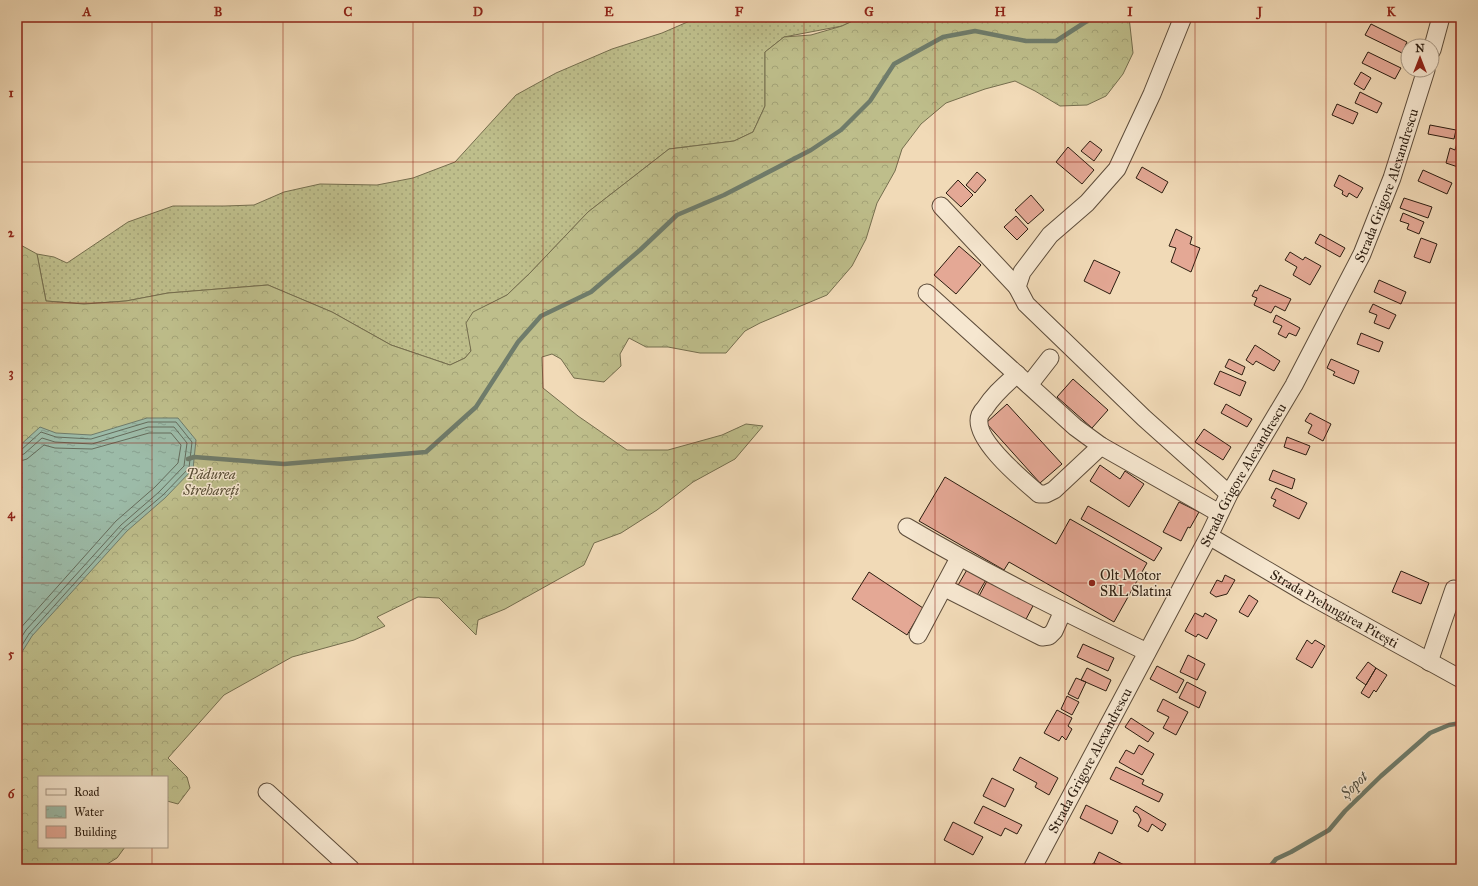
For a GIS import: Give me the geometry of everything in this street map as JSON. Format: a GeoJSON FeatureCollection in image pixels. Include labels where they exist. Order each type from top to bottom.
{"type":"FeatureCollection","features":[{"type":"Feature","properties":{"kind":"street"},"geometry":{"type":"LineString","coordinates":[[1017,287],[1022,272],[1050,235],[1087,203],[1117,169],[1152,94],[1183,17]]}},
{"type":"Feature","properties":{"kind":"street"},"geometry":{"type":"LineString","coordinates":[[1435,38],[1441,17]]}},
{"type":"Feature","properties":{"kind":"street","name":"Strada Grigore Alexandrescu"},"geometry":{"type":"LineString","coordinates":[[1032,869],[1209,536],[1229,494],[1294,385],[1362,254],[1392,178],[1423,78]]}},
{"type":"Feature","properties":{"kind":"street"},"geometry":{"type":"LineString","coordinates":[[941,206],[1017,287],[1026,304],[1144,418],[1229,494]]}},
{"type":"Feature","properties":{"kind":"street"},"geometry":{"type":"LineString","coordinates":[[927,293],[1075,427],[1101,446],[1219,513]]}},
{"type":"Feature","properties":{"kind":"street"},"geometry":{"type":"LineString","coordinates":[[1050,358],[1023,380],[995,393],[980,415],[980,430],[1000,459],[1039,494],[1046,494],[1054,490],[1101,446]]}},
{"type":"Feature","properties":{"kind":"street"},"geometry":{"type":"LineString","coordinates":[[907,527],[959,558],[1063,612],[1147,652]]}},
{"type":"Feature","properties":{"kind":"street","name":"Strada Prelungirea Pitești"},"geometry":{"type":"LineString","coordinates":[[1209,536],[1308,595],[1461,679]]}},
{"type":"Feature","properties":{"kind":"street"},"geometry":{"type":"LineString","coordinates":[[918,635],[959,558]]}},
{"type":"Feature","properties":{"kind":"street"},"geometry":{"type":"LineString","coordinates":[[943,587],[1042,637],[1049,636],[1054,631],[1063,612]]}},
{"type":"Feature","properties":{"kind":"street"},"geometry":{"type":"LineString","coordinates":[[1430,662],[1454,589]]}},
{"type":"Feature","properties":{"kind":"street"},"geometry":{"type":"LineString","coordinates":[[267,792],[351,869]]}},
{"type":"Feature","properties":{"kind":"green space"},"geometry":{"type":"Polygon","coordinates":[[[699,17],[861,17],[842,26],[784,37],[765,52],[765,106],[753,132],[734,141],[669,149],[588,212],[507,295],[473,313],[470,341],[471,351],[465,358],[450,365],[391,345],[332,312],[268,285],[168,293],[126,301],[84,304],[46,301],[37,254],[54,257],[67,263],[128,222],[173,206],[254,205],[284,192],[320,184],[377,185],[413,178],[455,162],[516,95],[556,73],[612,49],[662,33],[699,17]]]}},
{"type":"Feature","properties":{"kind":"green space","name":"Pădurea Strehareți"},"geometry":{"type":"Polygon","coordinates":[[[861,17],[1129,17],[1133,53],[1123,74],[1106,96],[1087,105],[1060,106],[1015,81],[985,89],[946,103],[921,124],[902,149],[895,171],[877,203],[866,239],[852,266],[827,295],[760,323],[745,331],[726,353],[700,353],[668,347],[646,347],[629,338],[620,354],[621,366],[604,382],[574,378],[561,359],[552,354],[542,357],[543,388],[578,416],[627,450],[668,450],[722,435],[746,424],[763,426],[735,459],[693,482],[657,510],[621,533],[594,543],[584,565],[505,609],[478,620],[476,635],[439,598],[418,597],[377,617],[385,626],[354,640],[292,657],[224,695],[168,758],[187,777],[190,788],[178,804],[168,801],[168,776],[38,776],[38,848],[124,848],[117,858],[99,869],[17,869],[17,243],[37,254],[46,301],[84,304],[126,301],[168,293],[268,285],[332,312],[391,345],[450,365],[465,358],[471,351],[466,323],[473,312],[507,295],[588,212],[669,149],[734,141],[753,132],[765,106],[765,52],[784,37],[811,35],[842,26],[861,17]]]}},
{"type":"Feature","properties":{"kind":"water"},"geometry":{"type":"Polygon","coordinates":[[[147,418],[178,418],[196,440],[193,469],[165,498],[127,531],[32,636],[17,660],[17,448],[40,427],[56,433],[91,435],[147,418]]]}},
{"type":"Feature","properties":{"kind":"building"},"geometry":{"type":"Polygon","coordinates":[[[1371,24],[1400,38],[1400,52],[1365,35],[1371,24]]]}},
{"type":"Feature","properties":{"kind":"building"},"geometry":{"type":"Polygon","coordinates":[[[1368,52],[1400,68],[1400,70],[1395,79],[1362,63],[1368,52]]]}},
{"type":"Feature","properties":{"kind":"building"},"geometry":{"type":"Polygon","coordinates":[[[1361,72],[1371,78],[1364,90],[1354,84],[1361,72]]]}},
{"type":"Feature","properties":{"kind":"building"},"geometry":{"type":"Polygon","coordinates":[[[1360,92],[1382,103],[1377,113],[1355,103],[1360,92]]]}},
{"type":"Feature","properties":{"kind":"building"},"geometry":{"type":"Polygon","coordinates":[[[1337,104],[1358,113],[1353,124],[1332,115],[1337,104]]]}},
{"type":"Feature","properties":{"kind":"building"},"geometry":{"type":"Polygon","coordinates":[[[1430,125],[1456,130],[1454,139],[1428,134],[1430,125]]]}},
{"type":"Feature","properties":{"kind":"building"},"geometry":{"type":"Polygon","coordinates":[[[1090,141],[1102,150],[1094,161],[1081,151],[1090,141]]]}},
{"type":"Feature","properties":{"kind":"building"},"geometry":{"type":"Polygon","coordinates":[[[1457,143],[1461,144],[1461,168],[1446,163],[1450,148],[1455,150],[1457,143]]]}},
{"type":"Feature","properties":{"kind":"building"},"geometry":{"type":"Polygon","coordinates":[[[1068,147],[1094,170],[1082,184],[1056,162],[1068,147]]]}},
{"type":"Feature","properties":{"kind":"building"},"geometry":{"type":"Polygon","coordinates":[[[1142,167],[1168,182],[1162,193],[1136,178],[1142,167]]]}},
{"type":"Feature","properties":{"kind":"building"},"geometry":{"type":"Polygon","coordinates":[[[1423,170],[1452,183],[1447,194],[1418,181],[1423,170]]]}},
{"type":"Feature","properties":{"kind":"building"},"geometry":{"type":"Polygon","coordinates":[[[977,172],[986,180],[975,193],[966,185],[977,172]]]}},
{"type":"Feature","properties":{"kind":"building"},"geometry":{"type":"Polygon","coordinates":[[[1339,175],[1363,188],[1357,198],[1349,193],[1347,197],[1342,194],[1343,191],[1334,186],[1339,175]]]}},
{"type":"Feature","properties":{"kind":"building"},"geometry":{"type":"Polygon","coordinates":[[[958,180],[973,195],[961,207],[946,193],[958,180]]]}},
{"type":"Feature","properties":{"kind":"building"},"geometry":{"type":"Polygon","coordinates":[[[1031,195],[1044,210],[1028,224],[1015,210],[1031,195]]]}},
{"type":"Feature","properties":{"kind":"building"},"geometry":{"type":"Polygon","coordinates":[[[1404,198],[1432,207],[1428,218],[1400,208],[1404,198]]]}},
{"type":"Feature","properties":{"kind":"building"},"geometry":{"type":"Polygon","coordinates":[[[1403,213],[1424,222],[1419,234],[1407,229],[1409,224],[1400,221],[1403,213]]]}},
{"type":"Feature","properties":{"kind":"building"},"geometry":{"type":"Polygon","coordinates":[[[1016,216],[1028,229],[1017,240],[1004,227],[1016,216]]]}},
{"type":"Feature","properties":{"kind":"building"},"geometry":{"type":"Polygon","coordinates":[[[1176,229],[1192,237],[1190,244],[1200,248],[1191,272],[1171,262],[1176,248],[1169,246],[1176,229]]]}},
{"type":"Feature","properties":{"kind":"building"},"geometry":{"type":"Polygon","coordinates":[[[1320,234],[1345,248],[1340,257],[1315,243],[1320,234]]]}},
{"type":"Feature","properties":{"kind":"building"},"geometry":{"type":"Polygon","coordinates":[[[1421,238],[1437,244],[1430,263],[1414,257],[1421,238]]]}},
{"type":"Feature","properties":{"kind":"building"},"geometry":{"type":"Polygon","coordinates":[[[959,246],[981,265],[956,294],[934,275],[959,246]]]}},
{"type":"Feature","properties":{"kind":"building"},"geometry":{"type":"Polygon","coordinates":[[[1290,252],[1303,260],[1305,257],[1321,266],[1310,285],[1293,275],[1297,267],[1285,260],[1290,252]]]}},
{"type":"Feature","properties":{"kind":"building"},"geometry":{"type":"Polygon","coordinates":[[[1094,260],[1120,272],[1110,294],[1084,281],[1094,260]]]}},
{"type":"Feature","properties":{"kind":"building"},"geometry":{"type":"Polygon","coordinates":[[[1379,280],[1406,292],[1401,304],[1374,292],[1379,280]]]}},
{"type":"Feature","properties":{"kind":"building"},"geometry":{"type":"Polygon","coordinates":[[[1260,285],[1291,299],[1285,311],[1275,306],[1271,313],[1254,305],[1257,298],[1252,296],[1260,285]]]}},
{"type":"Feature","properties":{"kind":"building"},"geometry":{"type":"Polygon","coordinates":[[[1373,304],[1396,315],[1389,329],[1374,323],[1377,315],[1369,312],[1373,304]]]}},
{"type":"Feature","properties":{"kind":"building"},"geometry":{"type":"Polygon","coordinates":[[[1276,315],[1300,328],[1296,336],[1289,333],[1286,338],[1278,334],[1282,326],[1273,322],[1276,315]]]}},
{"type":"Feature","properties":{"kind":"building"},"geometry":{"type":"Polygon","coordinates":[[[1361,333],[1383,342],[1379,352],[1357,344],[1361,333]]]}},
{"type":"Feature","properties":{"kind":"building"},"geometry":{"type":"Polygon","coordinates":[[[1255,345],[1280,361],[1274,371],[1256,361],[1253,365],[1246,360],[1255,345]]]}},
{"type":"Feature","properties":{"kind":"building"},"geometry":{"type":"Polygon","coordinates":[[[1229,359],[1245,367],[1242,375],[1225,367],[1229,359]]]}},
{"type":"Feature","properties":{"kind":"building"},"geometry":{"type":"Polygon","coordinates":[[[1331,359],[1359,371],[1354,384],[1333,375],[1335,372],[1327,368],[1331,359]]]}},
{"type":"Feature","properties":{"kind":"building"},"geometry":{"type":"Polygon","coordinates":[[[1220,371],[1246,382],[1240,396],[1214,384],[1220,371]]]}},
{"type":"Feature","properties":{"kind":"building"},"geometry":{"type":"Polygon","coordinates":[[[1073,379],[1108,410],[1092,428],[1057,397],[1073,379]]]}},
{"type":"Feature","properties":{"kind":"building"},"geometry":{"type":"Polygon","coordinates":[[[1007,404],[1062,464],[1040,483],[986,423],[1007,404]]]}},
{"type":"Feature","properties":{"kind":"building"},"geometry":{"type":"Polygon","coordinates":[[[1226,404],[1252,419],[1247,427],[1221,413],[1226,404]]]}},
{"type":"Feature","properties":{"kind":"building"},"geometry":{"type":"Polygon","coordinates":[[[1310,413],[1331,424],[1323,441],[1308,433],[1312,425],[1305,421],[1310,413]]]}},
{"type":"Feature","properties":{"kind":"building"},"geometry":{"type":"Polygon","coordinates":[[[1204,429],[1231,447],[1223,460],[1195,442],[1204,429]]]}},
{"type":"Feature","properties":{"kind":"building"},"geometry":{"type":"Polygon","coordinates":[[[1287,437],[1310,446],[1306,455],[1284,447],[1287,437]]]}},
{"type":"Feature","properties":{"kind":"building"},"geometry":{"type":"Polygon","coordinates":[[[1100,465],[1120,479],[1125,471],[1144,484],[1129,507],[1090,481],[1100,465]]]}},
{"type":"Feature","properties":{"kind":"building"},"geometry":{"type":"Polygon","coordinates":[[[1273,470],[1295,479],[1292,489],[1269,480],[1273,470]]]}},
{"type":"Feature","properties":{"kind":"building"},"geometry":{"type":"Polygon","coordinates":[[[945,477],[1056,544],[1070,519],[1147,563],[1114,622],[1009,562],[1004,570],[919,521],[945,477]]]}},
{"type":"Feature","properties":{"kind":"building"},"geometry":{"type":"Polygon","coordinates":[[[1276,488],[1307,503],[1299,519],[1273,506],[1276,500],[1271,498],[1276,488]]]}},
{"type":"Feature","properties":{"kind":"building"},"geometry":{"type":"Polygon","coordinates":[[[1179,502],[1199,512],[1190,528],[1188,527],[1181,541],[1163,532],[1179,502]]]}},
{"type":"Feature","properties":{"kind":"building"},"geometry":{"type":"Polygon","coordinates":[[[1088,506],[1162,548],[1154,561],[1081,519],[1088,506]]]}},
{"type":"Feature","properties":{"kind":"building"},"geometry":{"type":"Polygon","coordinates":[[[968,568],[987,578],[976,597],[957,587],[968,568]]]}},
{"type":"Feature","properties":{"kind":"building"},"geometry":{"type":"Polygon","coordinates":[[[1401,571],[1429,583],[1421,604],[1392,592],[1401,571]]]}},
{"type":"Feature","properties":{"kind":"building"},"geometry":{"type":"Polygon","coordinates":[[[869,572],[923,608],[907,635],[852,599],[869,572]]]}},
{"type":"Feature","properties":{"kind":"building"},"geometry":{"type":"Polygon","coordinates":[[[1225,575],[1235,580],[1227,594],[1216,597],[1210,593],[1217,580],[1222,582],[1225,575]]]}},
{"type":"Feature","properties":{"kind":"building"},"geometry":{"type":"Polygon","coordinates":[[[988,579],[1034,604],[1024,623],[978,598],[988,579]]]}},
{"type":"Feature","properties":{"kind":"building"},"geometry":{"type":"Polygon","coordinates":[[[1249,595],[1258,601],[1248,617],[1239,612],[1249,595]]]}},
{"type":"Feature","properties":{"kind":"building"},"geometry":{"type":"Polygon","coordinates":[[[1195,613],[1203,617],[1205,613],[1217,620],[1207,639],[1198,634],[1196,637],[1185,631],[1195,613]]]}},
{"type":"Feature","properties":{"kind":"building"},"geometry":{"type":"Polygon","coordinates":[[[1307,640],[1312,644],[1315,640],[1325,646],[1312,668],[1296,659],[1307,640]]]}},
{"type":"Feature","properties":{"kind":"building"},"geometry":{"type":"Polygon","coordinates":[[[1083,644],[1114,658],[1108,671],[1077,657],[1083,644]]]}},
{"type":"Feature","properties":{"kind":"building"},"geometry":{"type":"Polygon","coordinates":[[[1188,655],[1205,664],[1197,680],[1180,672],[1188,655]]]}},
{"type":"Feature","properties":{"kind":"building"},"geometry":{"type":"Polygon","coordinates":[[[1368,662],[1376,668],[1366,685],[1356,678],[1368,662]]]}},
{"type":"Feature","properties":{"kind":"building"},"geometry":{"type":"Polygon","coordinates":[[[1157,666],[1184,680],[1177,693],[1150,679],[1157,666]]]}},
{"type":"Feature","properties":{"kind":"building"},"geometry":{"type":"Polygon","coordinates":[[[1087,668],[1111,680],[1106,691],[1081,680],[1087,668]]]}},
{"type":"Feature","properties":{"kind":"building"},"geometry":{"type":"Polygon","coordinates":[[[1376,668],[1387,675],[1376,692],[1374,690],[1369,698],[1361,693],[1376,668]]]}},
{"type":"Feature","properties":{"kind":"building"},"geometry":{"type":"Polygon","coordinates":[[[1076,678],[1086,682],[1078,699],[1068,694],[1076,678]]]}},
{"type":"Feature","properties":{"kind":"building"},"geometry":{"type":"Polygon","coordinates":[[[1187,682],[1206,692],[1199,708],[1179,698],[1187,682]]]}},
{"type":"Feature","properties":{"kind":"building"},"geometry":{"type":"Polygon","coordinates":[[[1067,696],[1079,702],[1072,715],[1061,709],[1067,696]]]}},
{"type":"Feature","properties":{"kind":"building"},"geometry":{"type":"Polygon","coordinates":[[[1163,699],[1188,712],[1176,735],[1163,728],[1169,717],[1157,711],[1163,699]]]}},
{"type":"Feature","properties":{"kind":"building"},"geometry":{"type":"Polygon","coordinates":[[[1057,710],[1072,718],[1068,726],[1072,729],[1066,740],[1062,736],[1059,741],[1044,733],[1057,710]]]}},
{"type":"Feature","properties":{"kind":"building"},"geometry":{"type":"Polygon","coordinates":[[[1131,718],[1154,733],[1148,742],[1125,727],[1131,718]]]}},
{"type":"Feature","properties":{"kind":"building"},"geometry":{"type":"Polygon","coordinates":[[[1139,745],[1154,754],[1142,775],[1119,762],[1126,750],[1134,754],[1139,745]]]}},
{"type":"Feature","properties":{"kind":"building"},"geometry":{"type":"Polygon","coordinates":[[[1020,757],[1058,778],[1049,795],[1035,787],[1037,783],[1013,770],[1020,757]]]}},
{"type":"Feature","properties":{"kind":"building"},"geometry":{"type":"Polygon","coordinates":[[[1116,767],[1144,780],[1142,784],[1163,794],[1159,802],[1110,779],[1116,767]]]}},
{"type":"Feature","properties":{"kind":"building"},"geometry":{"type":"Polygon","coordinates":[[[992,778],[1014,789],[1005,807],[983,796],[992,778]]]}},
{"type":"Feature","properties":{"kind":"building"},"geometry":{"type":"Polygon","coordinates":[[[1086,805],[1118,821],[1112,834],[1080,818],[1086,805]]]}},
{"type":"Feature","properties":{"kind":"building"},"geometry":{"type":"Polygon","coordinates":[[[983,806],[1022,825],[1017,834],[1005,828],[1001,836],[974,823],[983,806]]]}},
{"type":"Feature","properties":{"kind":"building"},"geometry":{"type":"Polygon","coordinates":[[[1136,806],[1166,824],[1162,831],[1152,824],[1148,832],[1138,826],[1141,820],[1138,814],[1133,811],[1136,806]]]}},
{"type":"Feature","properties":{"kind":"building"},"geometry":{"type":"Polygon","coordinates":[[[953,822],[983,837],[973,855],[944,840],[953,822]]]}},
{"type":"Feature","properties":{"kind":"building"},"geometry":{"type":"Polygon","coordinates":[[[1099,852],[1132,869],[1106,869],[1094,863],[1099,852]]]}},
{"type":"Feature","properties":{"kind":"building"},"geometry":{"type":"Polygon","coordinates":[[[1093,863],[1104,869],[1090,869],[1093,863]]]}},
{"type":"Feature","properties":{"kind":"waterway"},"geometry":{"type":"LineString","coordinates":[[188,459],[194,457],[284,464],[426,452],[476,407],[518,342],[541,316],[591,292],[640,250],[677,215],[724,195],[757,178],[811,150],[841,130],[870,101],[894,64],[943,37],[975,31],[1026,41],[1056,41],[1087,21],[1089,17]]}},
{"type":"Feature","properties":{"kind":"waterway","name":"Șopot"},"geometry":{"type":"LineString","coordinates":[[1268,869],[1276,859],[1329,830],[1345,811],[1381,776],[1430,733],[1449,725],[1461,723]]}},
{"type":"Feature","properties":{"kind":"place","name":"Olt Motor SRL Slatina"},"geometry":{"type":"Point","coordinates":[1092,583]}}]}
